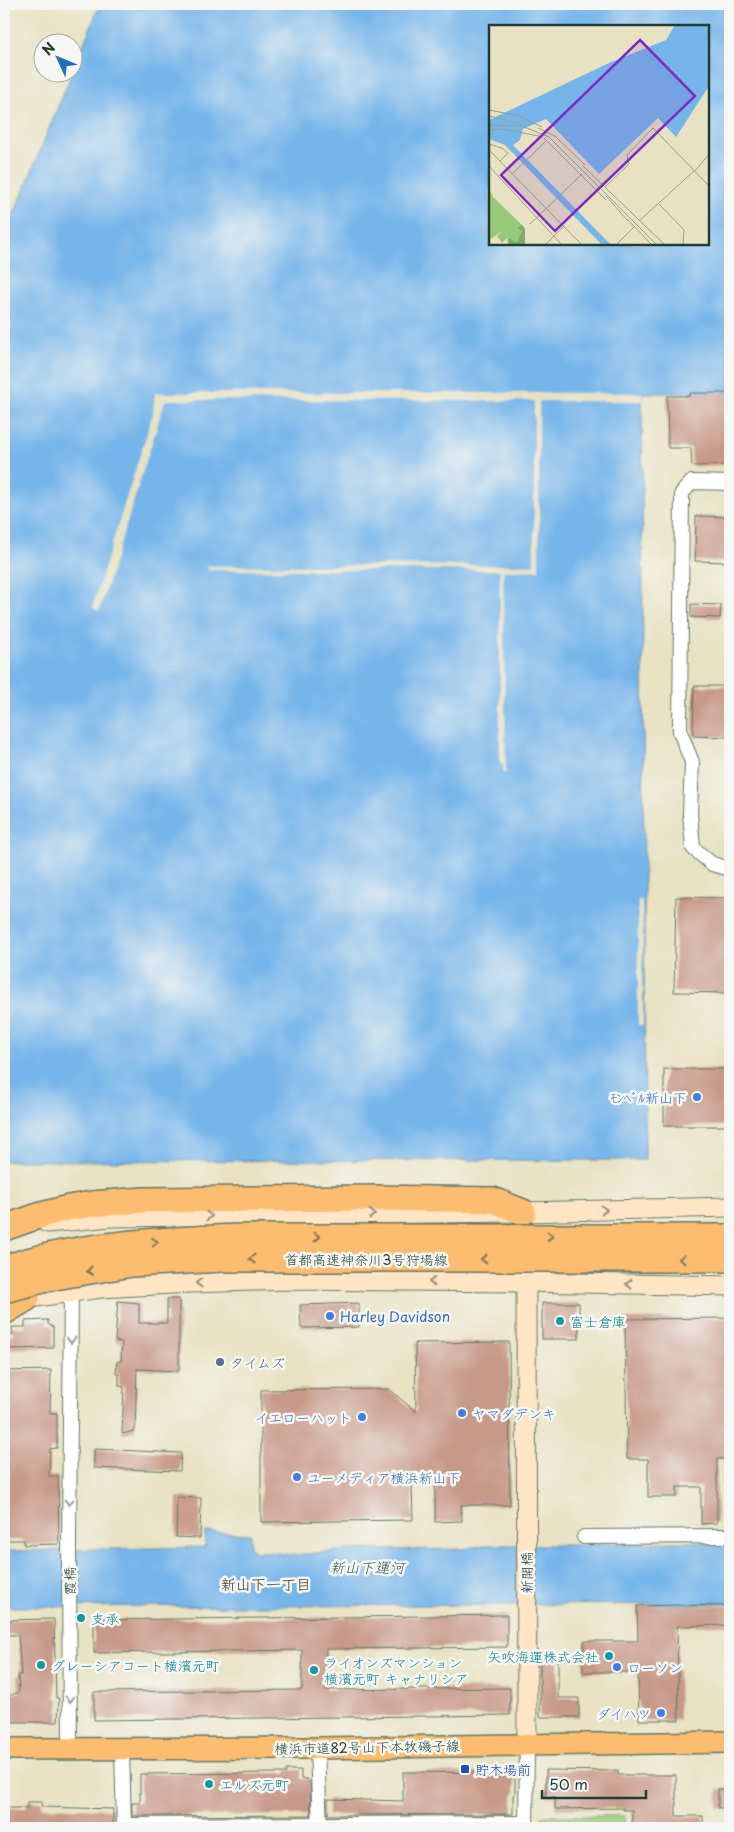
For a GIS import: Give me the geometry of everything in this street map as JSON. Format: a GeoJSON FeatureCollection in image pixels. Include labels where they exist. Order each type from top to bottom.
{"type":"FeatureCollection","features":[{"type":"Feature","properties":{"kind":"highway"},"geometry":{"type":"LineString","coordinates":[[4,1229],[41,1215],[68,1208],[127,1202],[376,1198],[493,1200],[523,1212]]}},
{"type":"Feature","properties":{"kind":"highway","name":"首都高速神奈川3号狩場線"},"geometry":{"type":"LineString","coordinates":[[4,1268],[60,1254],[118,1245],[231,1237],[730,1237]]}},
{"type":"Feature","properties":{"kind":"highway","name":"首都高速神奈川3号狩場線"},"geometry":{"type":"LineString","coordinates":[[4,1290],[55,1277],[132,1264],[223,1259],[730,1259]]}},
{"type":"Feature","properties":{"kind":"highway"},"geometry":{"type":"LineString","coordinates":[[4,1312],[16,1300]]}},
{"type":"Feature","properties":{"kind":"main road","name":"横浜市道82号山下本牧磯子線"},"geometry":{"type":"LineString","coordinates":[[4,1749],[317,1748],[730,1742]]}},
{"type":"Feature","properties":{"kind":"street"},"geometry":{"type":"LineString","coordinates":[[730,483],[692,482],[682,493],[680,732],[692,762],[690,813],[693,848],[712,864],[730,870]]}},
{"type":"Feature","properties":{"kind":"street"},"geometry":{"type":"LineString","coordinates":[[4,1229],[59,1221],[110,1217],[523,1212],[730,1207]]}},
{"type":"Feature","properties":{"kind":"street"},"geometry":{"type":"LineString","coordinates":[[523,1212],[526,1282]]}},
{"type":"Feature","properties":{"kind":"street"},"geometry":{"type":"LineString","coordinates":[[16,1300],[71,1291],[190,1283],[287,1280],[730,1286]]}},
{"type":"Feature","properties":{"kind":"street","name":"新開橋"},"geometry":{"type":"LineString","coordinates":[[526,1282],[527,1744]]}},
{"type":"Feature","properties":{"kind":"street","name":"霞橋"},"geometry":{"type":"LineString","coordinates":[[70,1749],[71,1291]]}},
{"type":"Feature","properties":{"kind":"street"},"geometry":{"type":"LineString","coordinates":[[584,1537],[730,1536]]}},
{"type":"Feature","properties":{"kind":"street"},"geometry":{"type":"LineString","coordinates":[[122,1749],[124,1827],[526,1826],[527,1744]]}},
{"type":"Feature","properties":{"kind":"street"},"geometry":{"type":"LineString","coordinates":[[317,1748],[320,1826]]}},
{"type":"Feature","properties":{"kind":"green space"},"geometry":{"type":"Polygon","coordinates":[[[542,1816],[625,1816],[625,1828],[542,1828],[542,1816]]]}},
{"type":"Feature","properties":{"kind":"water"},"geometry":{"type":"Polygon","coordinates":[[[100,4],[730,4],[730,393],[642,393],[645,1160],[4,1161],[4,239],[68,82],[82,82],[82,48],[100,4]]]}},
{"type":"Feature","properties":{"kind":"water","name":"新山下運河"},"geometry":{"type":"Polygon","coordinates":[[[205,1532],[250,1534],[250,1547],[257,1553],[260,1551],[293,1555],[349,1550],[463,1549],[485,1545],[591,1545],[730,1541],[730,1604],[4,1607],[4,1551],[205,1547],[205,1532]]]}},
{"type":"Feature","properties":{"kind":"pier"},"geometry":{"type":"Polygon","coordinates":[[[155,393],[642,393],[642,401],[539,401],[539,570],[503,571],[506,773],[503,773],[503,764],[500,763],[500,570],[208,570],[208,566],[534,565],[534,401],[165,401],[99,611],[93,608],[94,601],[153,414],[155,393]]]}},
{"type":"Feature","properties":{"kind":"pier"},"geometry":{"type":"Polygon","coordinates":[[[638,900],[642,900],[643,936],[645,938],[643,938],[642,988],[645,989],[643,990],[643,1025],[638,1025],[638,900]]]}},
{"type":"Feature","properties":{"kind":"building"},"geometry":{"type":"Polygon","coordinates":[[[690,393],[730,393],[730,425],[727,425],[727,465],[692,466],[691,448],[668,448],[667,396],[690,396],[690,393]]]}},
{"type":"Feature","properties":{"kind":"building"},"geometry":{"type":"Polygon","coordinates":[[[696,516],[730,517],[730,562],[695,561],[696,516]]]}},
{"type":"Feature","properties":{"kind":"building"},"geometry":{"type":"Polygon","coordinates":[[[691,604],[721,605],[720,618],[691,617],[691,604]]]}},
{"type":"Feature","properties":{"kind":"building"},"geometry":{"type":"Polygon","coordinates":[[[694,686],[730,686],[730,737],[693,736],[694,686]]]}},
{"type":"Feature","properties":{"kind":"building"},"geometry":{"type":"Polygon","coordinates":[[[676,897],[730,898],[730,993],[674,992],[676,897]]]}},
{"type":"Feature","properties":{"kind":"building","name":"ﾓﾝﾍﾞﾙ新山下"},"geometry":{"type":"Polygon","coordinates":[[[664,1069],[730,1069],[730,1126],[664,1126],[664,1069]]]}},
{"type":"Feature","properties":{"kind":"building"},"geometry":{"type":"Polygon","coordinates":[[[167,1299],[179,1299],[179,1371],[137,1369],[135,1431],[122,1434],[124,1387],[119,1386],[119,1374],[116,1374],[117,1362],[121,1361],[122,1342],[115,1341],[118,1301],[139,1303],[139,1323],[167,1323],[167,1299]]]}},
{"type":"Feature","properties":{"kind":"building","name":"Harley Davidson"},"geometry":{"type":"Polygon","coordinates":[[[359,1303],[359,1327],[301,1328],[300,1305],[359,1303]]]}},
{"type":"Feature","properties":{"kind":"building","name":"富士倉庫"},"geometry":{"type":"Polygon","coordinates":[[[542,1303],[579,1303],[579,1339],[542,1339],[542,1303]]]}},
{"type":"Feature","properties":{"kind":"building"},"geometry":{"type":"Polygon","coordinates":[[[730,1318],[730,1459],[717,1459],[717,1523],[701,1524],[701,1487],[677,1487],[677,1497],[648,1497],[648,1459],[627,1459],[625,1319],[730,1318]]]}},
{"type":"Feature","properties":{"kind":"building"},"geometry":{"type":"Polygon","coordinates":[[[48,1320],[48,1324],[53,1327],[53,1348],[4,1349],[4,1336],[13,1335],[12,1327],[25,1327],[25,1321],[48,1320]]]}},
{"type":"Feature","properties":{"kind":"building"},"geometry":{"type":"Polygon","coordinates":[[[509,1342],[510,1505],[461,1505],[462,1521],[435,1522],[435,1482],[412,1483],[413,1520],[261,1522],[261,1390],[389,1389],[416,1412],[415,1343],[509,1342]]]}},
{"type":"Feature","properties":{"kind":"building"},"geometry":{"type":"Polygon","coordinates":[[[51,1370],[50,1413],[57,1413],[57,1448],[50,1449],[49,1476],[58,1476],[59,1544],[24,1545],[24,1540],[4,1540],[4,1371],[51,1370]]]}},
{"type":"Feature","properties":{"kind":"building"},"geometry":{"type":"Polygon","coordinates":[[[94,1449],[181,1453],[180,1471],[94,1468],[94,1449]]]}},
{"type":"Feature","properties":{"kind":"building"},"geometry":{"type":"Polygon","coordinates":[[[177,1497],[201,1498],[200,1538],[176,1537],[177,1497]]]}},
{"type":"Feature","properties":{"kind":"building"},"geometry":{"type":"Polygon","coordinates":[[[637,1606],[730,1606],[730,1625],[677,1626],[679,1720],[639,1720],[638,1672],[583,1672],[584,1641],[638,1641],[637,1606]]]}},
{"type":"Feature","properties":{"kind":"building","name":"ライオンズマンション 横濱元町 キャナリシア"},"geometry":{"type":"Polygon","coordinates":[[[507,1615],[507,1647],[326,1649],[326,1690],[510,1688],[510,1715],[94,1720],[94,1692],[302,1690],[302,1650],[94,1653],[94,1620],[507,1615]]]}},
{"type":"Feature","properties":{"kind":"building","name":"グレーシアコート横濱元町"},"geometry":{"type":"Polygon","coordinates":[[[54,1619],[56,1698],[59,1698],[58,1722],[4,1722],[4,1698],[19,1692],[18,1675],[21,1675],[18,1635],[4,1635],[4,1620],[54,1619]]]}},
{"type":"Feature","properties":{"kind":"building"},"geometry":{"type":"Polygon","coordinates":[[[540,1653],[558,1653],[558,1698],[579,1698],[579,1717],[540,1717],[540,1653]]]}},
{"type":"Feature","properties":{"kind":"building"},"geometry":{"type":"Polygon","coordinates":[[[286,1770],[301,1770],[301,1779],[307,1779],[310,1783],[311,1815],[132,1816],[132,1803],[140,1803],[140,1774],[286,1773],[286,1770]]]}},
{"type":"Feature","properties":{"kind":"building"},"geometry":{"type":"Polygon","coordinates":[[[546,1770],[618,1771],[618,1775],[676,1775],[676,1816],[703,1816],[703,1828],[632,1828],[632,1810],[623,1810],[623,1808],[555,1809],[555,1797],[546,1797],[546,1770]]]}},
{"type":"Feature","properties":{"kind":"building"},"geometry":{"type":"Polygon","coordinates":[[[403,1772],[515,1773],[513,1814],[328,1815],[328,1799],[403,1801],[403,1772]]]}},
{"type":"Feature","properties":{"kind":"building"},"geometry":{"type":"Polygon","coordinates":[[[718,1789],[730,1789],[730,1808],[718,1808],[718,1789]]]}},
{"type":"Feature","properties":{"kind":"building"},"geometry":{"type":"Polygon","coordinates":[[[27,1802],[42,1802],[41,1807],[113,1809],[113,1828],[4,1828],[4,1808],[27,1808],[27,1802]]]}},
{"type":"Feature","properties":{"kind":"place","name":"ﾓﾝﾍﾞﾙ新山下"},"geometry":{"type":"Point","coordinates":[697,1097]}},
{"type":"Feature","properties":{"kind":"place","name":"Harley Davidson"},"geometry":{"type":"Point","coordinates":[330,1316]}},
{"type":"Feature","properties":{"kind":"place","name":"富士倉庫"},"geometry":{"type":"Point","coordinates":[560,1321]}},
{"type":"Feature","properties":{"kind":"place","name":"タイムズ"},"geometry":{"type":"Point","coordinates":[220,1362]}},
{"type":"Feature","properties":{"kind":"place","name":"ヤマダデンキ"},"geometry":{"type":"Point","coordinates":[462,1413]}},
{"type":"Feature","properties":{"kind":"place","name":"イエローハット"},"geometry":{"type":"Point","coordinates":[362,1417]}},
{"type":"Feature","properties":{"kind":"place","name":"ユーメディア横浜新山下"},"geometry":{"type":"Point","coordinates":[297,1477]}},
{"type":"Feature","properties":{"kind":"place","name":"支承"},"geometry":{"type":"Point","coordinates":[81,1618]}},
{"type":"Feature","properties":{"kind":"place","name":"矢吹海運株式会社"},"geometry":{"type":"Point","coordinates":[609,1656]}},
{"type":"Feature","properties":{"kind":"place","name":"グレーシアコート横濱元町"},"geometry":{"type":"Point","coordinates":[41,1665]}},
{"type":"Feature","properties":{"kind":"place","name":"ローソン"},"geometry":{"type":"Point","coordinates":[617,1667]}},
{"type":"Feature","properties":{"kind":"place","name":"ライオンズマンション 横濱元町 キャナリシア"},"geometry":{"type":"Point","coordinates":[314,1670]}},
{"type":"Feature","properties":{"kind":"place","name":"ダイハツ"},"geometry":{"type":"Point","coordinates":[661,1713]}},
{"type":"Feature","properties":{"kind":"place","name":"貯木場前"},"geometry":{"type":"Point","coordinates":[465,1769]}},
{"type":"Feature","properties":{"kind":"place","name":"エルズ元町"},"geometry":{"type":"Point","coordinates":[209,1784]}},
{"type":"Feature","properties":{"kind":"district","name":"新山下一丁目"},"geometry":{"type":"Point","coordinates":[266,1583]}}]}
